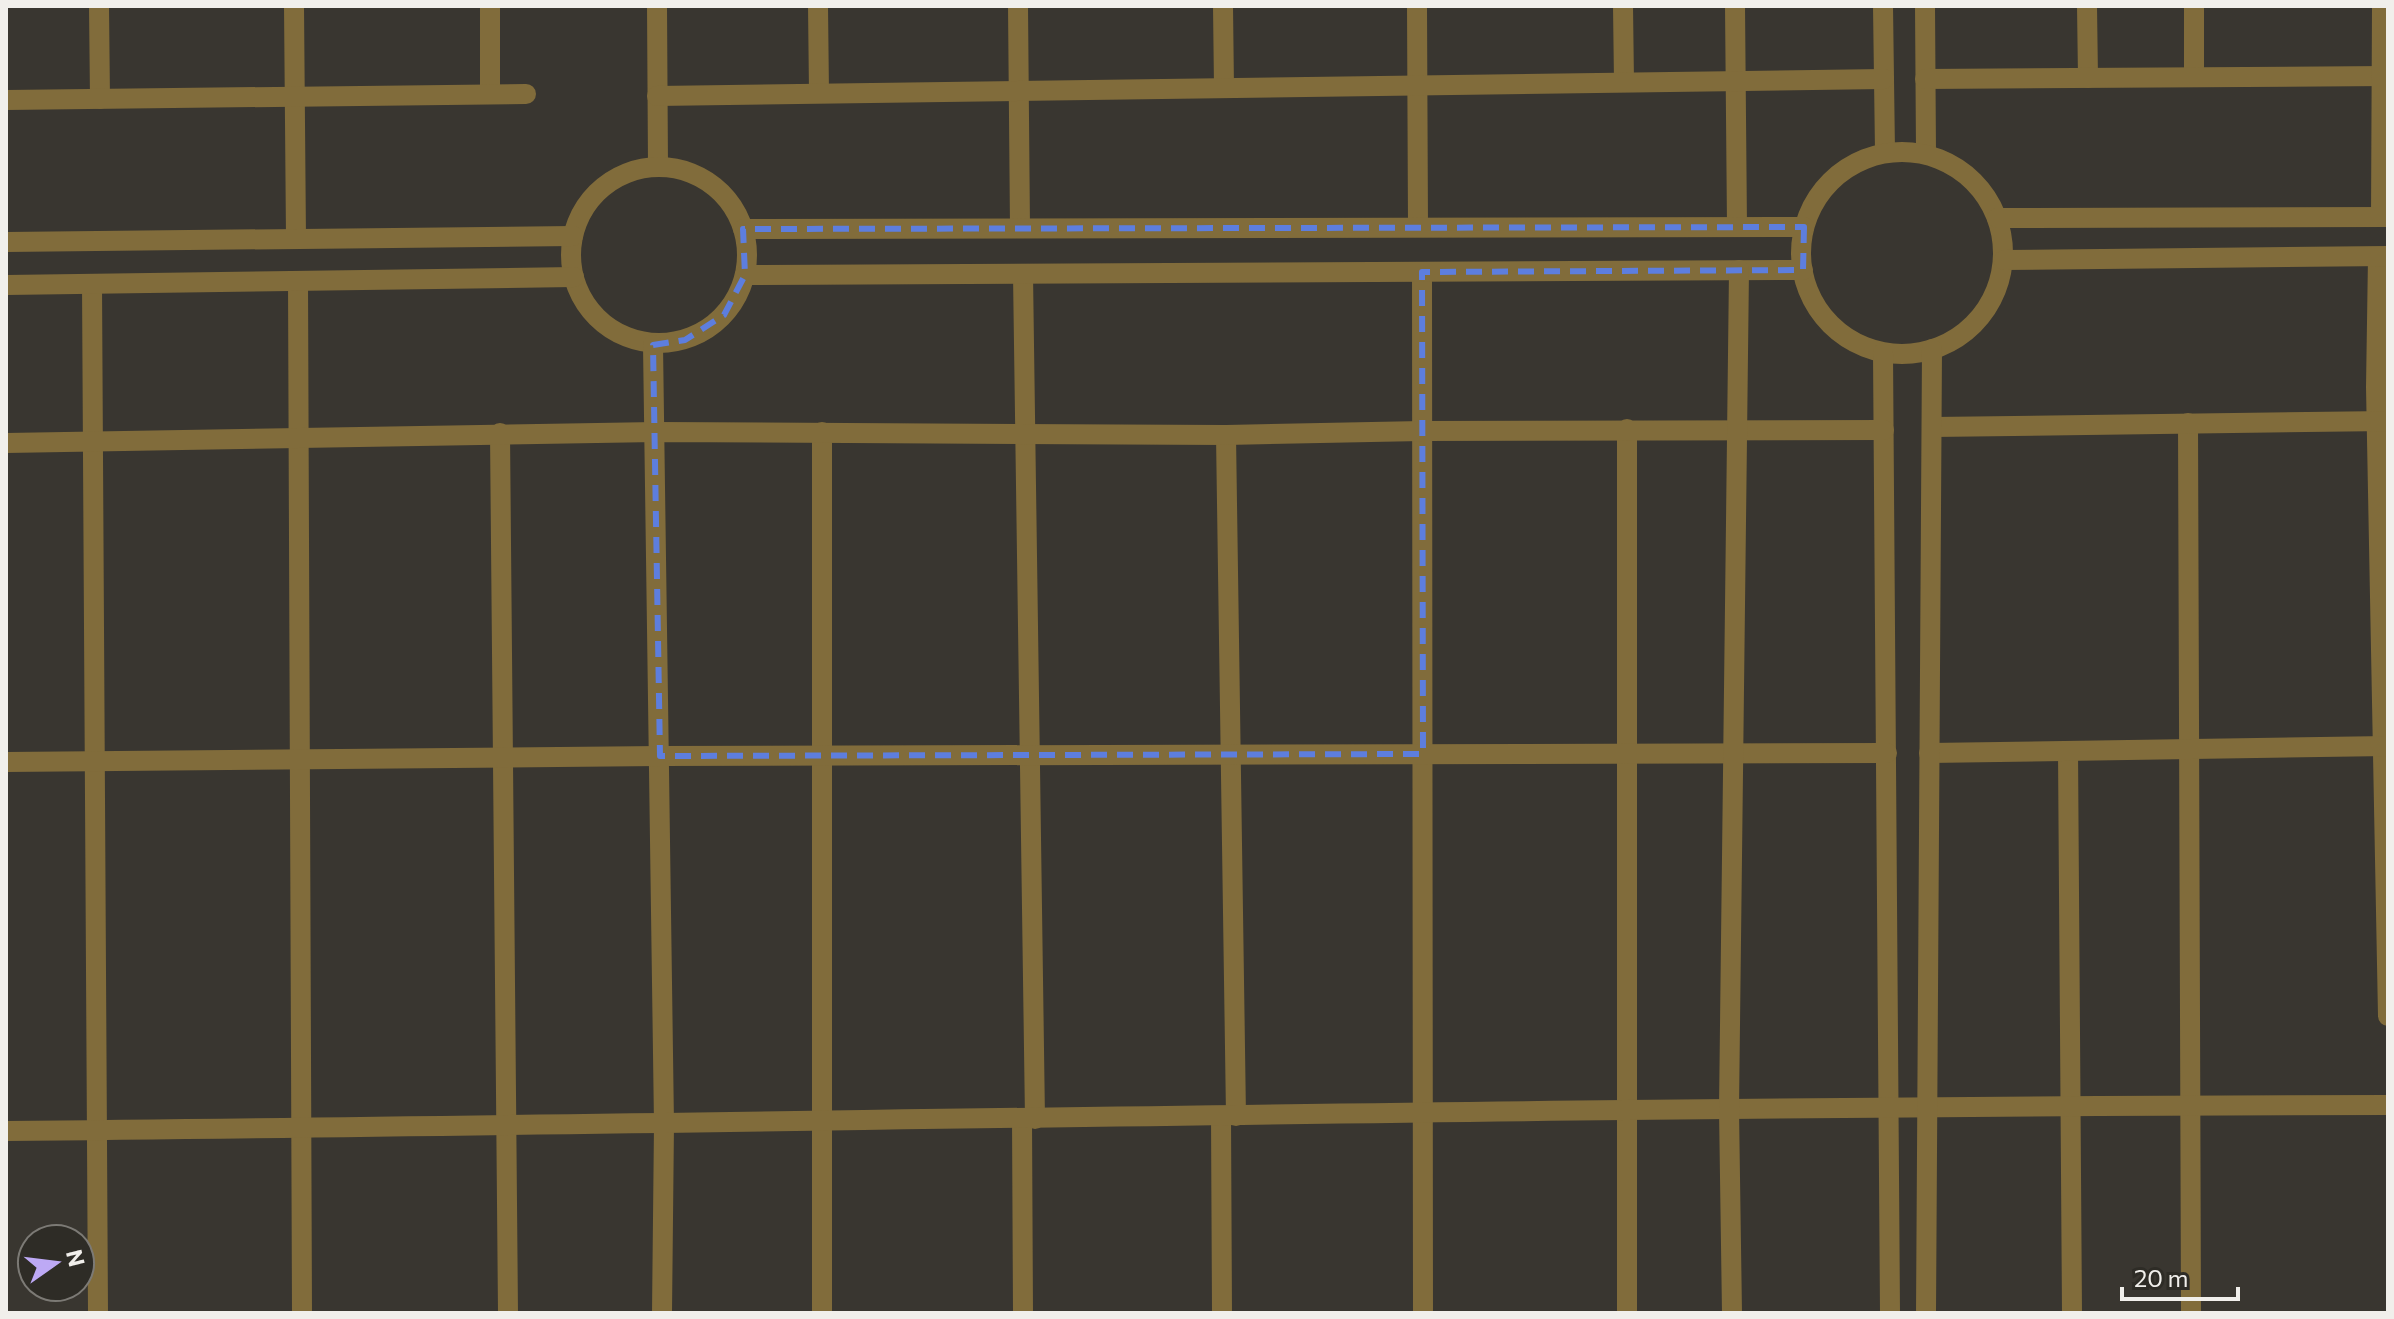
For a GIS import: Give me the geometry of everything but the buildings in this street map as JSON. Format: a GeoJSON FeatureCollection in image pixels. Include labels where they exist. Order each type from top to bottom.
{"type":"FeatureCollection","features":[{"type":"Feature","properties":{"kind":"street"},"geometry":{"type":"LineString","coordinates":[[99,6],[100,99]]}},
{"type":"Feature","properties":{"kind":"street"},"geometry":{"type":"LineString","coordinates":[[294,6],[296,239]]}},
{"type":"Feature","properties":{"kind":"street"},"geometry":{"type":"LineString","coordinates":[[490,6],[490,94]]}},
{"type":"Feature","properties":{"kind":"street"},"geometry":{"type":"LineString","coordinates":[[657,6],[658,167]]}},
{"type":"Feature","properties":{"kind":"street"},"geometry":{"type":"LineString","coordinates":[[818,6],[819,93]]}},
{"type":"Feature","properties":{"kind":"street"},"geometry":{"type":"LineString","coordinates":[[1018,6],[1020,228]]}},
{"type":"Feature","properties":{"kind":"street"},"geometry":{"type":"LineString","coordinates":[[1223,6],[1224,88]]}},
{"type":"Feature","properties":{"kind":"street"},"geometry":{"type":"LineString","coordinates":[[1417,6],[1418,227]]}},
{"type":"Feature","properties":{"kind":"street"},"geometry":{"type":"LineString","coordinates":[[1623,6],[1624,82]]}},
{"type":"Feature","properties":{"kind":"street"},"geometry":{"type":"LineString","coordinates":[[1735,6],[1737,227]]}},
{"type":"Feature","properties":{"kind":"street"},"geometry":{"type":"LineString","coordinates":[[1883,6],[1885,152]]}},
{"type":"Feature","properties":{"kind":"street"},"geometry":{"type":"LineString","coordinates":[[1925,6],[1926,153]]}},
{"type":"Feature","properties":{"kind":"street"},"geometry":{"type":"LineString","coordinates":[[2087,6],[2088,78]]}},
{"type":"Feature","properties":{"kind":"street"},"geometry":{"type":"LineString","coordinates":[[2194,6],[2194,77]]}},
{"type":"Feature","properties":{"kind":"street"},"geometry":{"type":"LineString","coordinates":[[1997,218],[2384,217],[2382,6]]}},
{"type":"Feature","properties":{"kind":"street"},"geometry":{"type":"LineString","coordinates":[[1925,79],[2384,76]]}},
{"type":"Feature","properties":{"kind":"street"},"geometry":{"type":"LineString","coordinates":[[657,96],[1884,79]]}},
{"type":"Feature","properties":{"kind":"street"},"geometry":{"type":"LineString","coordinates":[[6,100],[526,94]]}},
{"type":"Feature","properties":{"kind":"street"},"geometry":{"type":"LineString","coordinates":[[1885,152],[1926,153],[1952,164],[1975,181],[1992,204],[2002,231],[2004,260],[1996,293],[1977,323],[1950,344],[1918,354],[1883,353],[1851,341],[1825,319],[1807,290],[1800,256],[1804,227],[1815,200],[1833,177],[1857,161],[1885,152]]}},
{"type":"Feature","properties":{"kind":"street"},"geometry":{"type":"LineString","coordinates":[[658,167],[678,169],[700,177],[719,190],[733,208],[743,229],[747,252],[745,275],[737,296],[724,315],[707,330],[685,340],[653,345],[618,334],[600,321],[585,303],[570,260],[580,215],[593,195],[611,181],[632,171],[658,167]]}},
{"type":"Feature","properties":{"kind":"street"},"geometry":{"type":"LineString","coordinates":[[743,229],[1804,227]]}},
{"type":"Feature","properties":{"kind":"street"},"geometry":{"type":"LineString","coordinates":[[6,242],[573,236]]}},
{"type":"Feature","properties":{"kind":"street"},"geometry":{"type":"LineString","coordinates":[[2004,260],[2383,256],[2388,1016]]}},
{"type":"Feature","properties":{"kind":"street"},"geometry":{"type":"LineString","coordinates":[[1732,1313],[1729,1109],[1739,270]]}},
{"type":"Feature","properties":{"kind":"street"},"geometry":{"type":"LineString","coordinates":[[745,275],[1803,270]]}},
{"type":"Feature","properties":{"kind":"street"},"geometry":{"type":"LineString","coordinates":[[1422,272],[1423,1313]]}},
{"type":"Feature","properties":{"kind":"street"},"geometry":{"type":"LineString","coordinates":[[1023,274],[1030,755],[1028,1119],[1023,1313]]}},
{"type":"Feature","properties":{"kind":"street"},"geometry":{"type":"LineString","coordinates":[[6,285],[574,277]]}},
{"type":"Feature","properties":{"kind":"street"},"geometry":{"type":"LineString","coordinates":[[298,281],[302,1313]]}},
{"type":"Feature","properties":{"kind":"street"},"geometry":{"type":"LineString","coordinates":[[92,284],[98,1313]]}},
{"type":"Feature","properties":{"kind":"street"},"geometry":{"type":"LineString","coordinates":[[653,345],[664,1124],[662,1313]]}},
{"type":"Feature","properties":{"kind":"street"},"geometry":{"type":"LineString","coordinates":[[1926,1313],[1932,349]]}},
{"type":"Feature","properties":{"kind":"street"},"geometry":{"type":"LineString","coordinates":[[1883,353],[1890,1313]]}},
{"type":"Feature","properties":{"kind":"street"},"geometry":{"type":"LineString","coordinates":[[1933,427],[2382,421]]}},
{"type":"Feature","properties":{"kind":"street"},"geometry":{"type":"LineString","coordinates":[[2188,423],[2191,1313]]}},
{"type":"Feature","properties":{"kind":"street"},"geometry":{"type":"LineString","coordinates":[[6,443],[500,433],[1226,435],[1627,429],[1884,430]]}},
{"type":"Feature","properties":{"kind":"street"},"geometry":{"type":"LineString","coordinates":[[1627,429],[1627,1313]]}},
{"type":"Feature","properties":{"kind":"street"},"geometry":{"type":"LineString","coordinates":[[822,432],[822,1313]]}},
{"type":"Feature","properties":{"kind":"street"},"geometry":{"type":"LineString","coordinates":[[500,433],[508,1313]]}},
{"type":"Feature","properties":{"kind":"street"},"geometry":{"type":"LineString","coordinates":[[1222,1313],[1229,1116],[1230,755],[1226,435]]}},
{"type":"Feature","properties":{"kind":"street"},"geometry":{"type":"LineString","coordinates":[[1929,753],[2386,746]]}},
{"type":"Feature","properties":{"kind":"street"},"geometry":{"type":"LineString","coordinates":[[2068,751],[2072,1313]]}},
{"type":"Feature","properties":{"kind":"street"},"geometry":{"type":"LineString","coordinates":[[6,762],[660,756],[1887,753]]}},
{"type":"Feature","properties":{"kind":"street"},"geometry":{"type":"LineString","coordinates":[[6,1131],[1889,1106],[2388,1105]]}},
{"type":"Feature","properties":{"kind":"highlighted area"},"geometry":{"type":"Polygon","coordinates":[[[1804,227],[1803,270],[1422,272],[1423,754],[660,756],[653,345],[685,340],[724,315],[745,275],[743,229],[1804,227]]]}}]}
